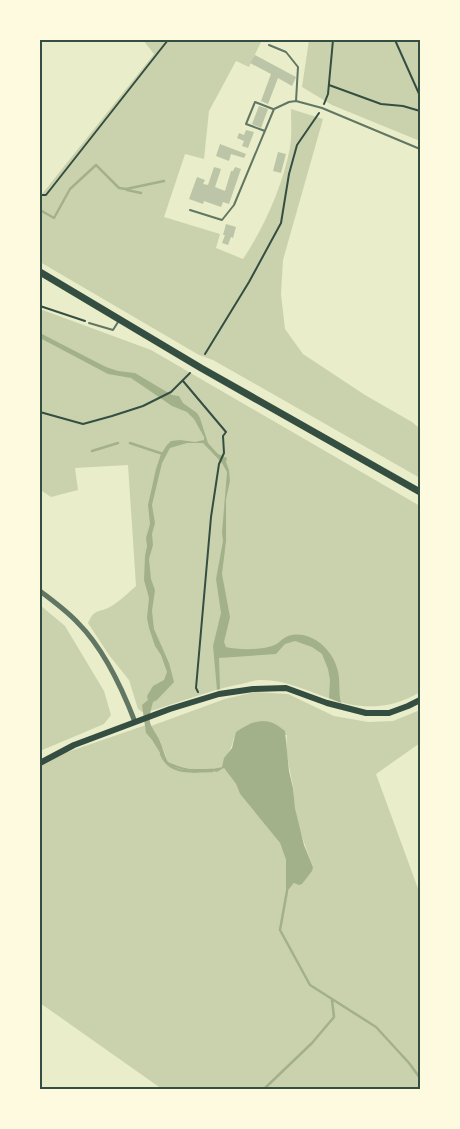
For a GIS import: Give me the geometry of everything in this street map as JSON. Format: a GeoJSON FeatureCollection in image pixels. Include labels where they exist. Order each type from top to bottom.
{"type":"FeatureCollection","features":[{"type":"Feature","properties":{"kind":"highway"},"geometry":{"type":"LineString","coordinates":[[40,272],[210,373],[420,492]]}},
{"type":"Feature","properties":{"kind":"main road"},"geometry":{"type":"LineString","coordinates":[[40,763],[74,745],[219,694],[253,689],[286,688],[327,703],[366,713],[388,713],[420,700]]}},
{"type":"Feature","properties":{"kind":"street"},"geometry":{"type":"LineString","coordinates":[[40,591],[79,624],[99,650],[137,722]]}},
{"type":"Feature","properties":{"kind":"lane"},"geometry":{"type":"LineString","coordinates":[[269,45],[286,52],[298,67],[296,101]]}},
{"type":"Feature","properties":{"kind":"lane"},"geometry":{"type":"LineString","coordinates":[[265,132],[246,124],[255,102],[274,109],[296,101],[322,108],[420,149]]}},
{"type":"Feature","properties":{"kind":"lane"},"geometry":{"type":"LineString","coordinates":[[190,210],[222,220],[234,205],[274,109]]}},
{"type":"Feature","properties":{"kind":"lane"},"geometry":{"type":"LineString","coordinates":[[89,323],[113,330],[120,319]]}},
{"type":"Feature","properties":{"kind":"path"},"geometry":{"type":"LineString","coordinates":[[40,195],[46,195],[168,40]]}},
{"type":"Feature","properties":{"kind":"path"},"geometry":{"type":"LineString","coordinates":[[204,354],[249,282],[280,223],[289,174],[298,145],[322,108],[328,94],[333,40]]}},
{"type":"Feature","properties":{"kind":"path"},"geometry":{"type":"LineString","coordinates":[[395,40],[420,96]]}},
{"type":"Feature","properties":{"kind":"path"},"geometry":{"type":"LineString","coordinates":[[329,85],[381,104],[403,106],[420,111]]}},
{"type":"Feature","properties":{"kind":"path"},"geometry":{"type":"LineString","coordinates":[[40,306],[89,323]]}},
{"type":"Feature","properties":{"kind":"path"},"geometry":{"type":"LineString","coordinates":[[40,412],[83,424],[143,406],[170,392],[190,373]]}},
{"type":"Feature","properties":{"kind":"path"},"geometry":{"type":"LineString","coordinates":[[182,381],[226,432],[223,436],[224,453],[219,464],[211,517],[196,688],[200,700]]}},
{"type":"Feature","properties":{"kind":"shaded area"},"geometry":{"type":"Polygon","coordinates":[[[143,40],[262,40],[249,67],[236,61],[209,111],[204,159],[185,154],[164,217],[220,234],[216,248],[243,259],[258,233],[272,206],[287,163],[291,143],[291,109],[323,119],[283,260],[281,294],[285,329],[303,354],[365,395],[412,422],[420,429],[420,478],[213,360],[199,355],[40,262],[40,194],[42,194],[154,54],[143,40]]]}},
{"type":"Feature","properties":{"kind":"shaded area"},"geometry":{"type":"Polygon","coordinates":[[[309,40],[420,40],[420,141],[332,105],[302,87],[309,40]]]}},
{"type":"Feature","properties":{"kind":"shaded area"},"geometry":{"type":"Polygon","coordinates":[[[40,309],[151,350],[420,506],[420,692],[409,698],[386,705],[363,706],[340,702],[286,683],[259,680],[213,691],[144,713],[138,709],[129,680],[109,655],[88,623],[95,613],[113,605],[136,586],[128,465],[75,468],[78,490],[51,497],[42,491],[40,480],[40,309]]]}},
{"type":"Feature","properties":{"kind":"shaded area"},"geometry":{"type":"Polygon","coordinates":[[[40,333],[106,367],[135,373],[172,395],[179,396],[183,403],[197,413],[208,443],[218,454],[227,458],[226,462],[230,481],[226,499],[226,541],[222,574],[230,617],[224,642],[226,647],[243,649],[262,648],[274,645],[288,636],[304,635],[319,642],[334,661],[339,677],[341,703],[329,698],[330,680],[322,654],[312,647],[295,641],[285,644],[276,654],[219,658],[220,689],[217,690],[213,646],[221,613],[216,579],[223,541],[227,472],[222,463],[203,443],[187,443],[170,448],[162,463],[152,505],[155,523],[152,534],[153,545],[149,559],[151,579],[155,590],[152,611],[154,629],[169,663],[174,682],[153,702],[150,722],[168,762],[191,769],[222,767],[224,758],[232,748],[236,732],[255,722],[266,721],[285,731],[295,808],[304,845],[313,867],[302,884],[294,883],[286,893],[286,860],[280,843],[240,794],[236,784],[224,768],[217,772],[204,770],[194,773],[171,766],[165,761],[146,733],[142,705],[148,700],[147,696],[153,686],[164,680],[167,672],[161,655],[155,646],[147,618],[149,598],[144,580],[146,538],[150,524],[148,505],[156,469],[161,454],[167,445],[171,441],[195,442],[204,440],[204,437],[194,419],[187,412],[172,406],[131,378],[108,374],[40,338],[40,333]]]}},
{"type":"Feature","properties":{"kind":"shaded area"},"geometry":{"type":"Polygon","coordinates":[[[40,605],[65,626],[104,691],[111,715],[104,724],[40,751],[40,605]]]}},
{"type":"Feature","properties":{"kind":"shaded area"},"geometry":{"type":"Polygon","coordinates":[[[255,692],[288,694],[334,716],[368,722],[393,721],[420,710],[420,743],[376,774],[420,894],[420,1089],[162,1089],[40,1003],[40,766],[56,756],[146,725],[146,733],[165,761],[194,773],[204,770],[217,772],[224,768],[236,784],[240,794],[280,843],[286,860],[287,892],[294,883],[313,867],[295,810],[287,754],[287,735],[234,738],[223,767],[191,769],[168,762],[160,741],[151,726],[225,699],[255,692]]]}},
{"type":"Feature","properties":{"kind":"building"},"geometry":{"type":"Polygon","coordinates":[[[255,55],[296,77],[292,86],[278,78],[268,104],[261,101],[271,74],[250,63],[255,55]]]}},
{"type":"Feature","properties":{"kind":"building"},"geometry":{"type":"Polygon","coordinates":[[[259,106],[268,109],[261,128],[252,124],[259,106]]]}},
{"type":"Feature","properties":{"kind":"building"},"geometry":{"type":"Polygon","coordinates":[[[246,130],[254,132],[248,148],[242,146],[244,141],[237,138],[239,133],[244,135],[246,130]]]}},
{"type":"Feature","properties":{"kind":"building"},"geometry":{"type":"Polygon","coordinates":[[[220,144],[246,154],[244,158],[231,154],[229,161],[216,156],[220,144]]]}},
{"type":"Feature","properties":{"kind":"building"},"geometry":{"type":"Polygon","coordinates":[[[278,152],[286,154],[281,173],[273,171],[278,152]]]}},
{"type":"Feature","properties":{"kind":"building"},"geometry":{"type":"Polygon","coordinates":[[[214,167],[221,169],[215,187],[225,191],[231,171],[235,167],[241,169],[229,204],[223,202],[221,207],[204,201],[203,204],[189,199],[197,177],[205,180],[203,184],[208,185],[214,167]]]}},
{"type":"Feature","properties":{"kind":"building"},"geometry":{"type":"Polygon","coordinates":[[[226,224],[236,227],[233,238],[231,237],[228,245],[222,243],[226,224]]]}},
{"type":"Feature","properties":{"kind":"waterway"},"geometry":{"type":"LineString","coordinates":[[40,210],[54,218],[70,189],[96,165],[119,188],[126,189],[164,181]]}},
{"type":"Feature","properties":{"kind":"waterway"},"geometry":{"type":"LineString","coordinates":[[127,190],[141,193]]}},
{"type":"Feature","properties":{"kind":"waterway"},"geometry":{"type":"LineString","coordinates":[[92,451],[118,443]]}},
{"type":"Feature","properties":{"kind":"waterway"},"geometry":{"type":"LineString","coordinates":[[130,443],[163,454]]}},
{"type":"Feature","properties":{"kind":"waterway"},"geometry":{"type":"LineString","coordinates":[[161,754],[165,761],[176,769],[183,771],[212,771]]}},
{"type":"Feature","properties":{"kind":"waterway"},"geometry":{"type":"LineString","coordinates":[[287,891],[280,930],[310,985],[376,1027],[420,1078]]}},
{"type":"Feature","properties":{"kind":"waterway"},"geometry":{"type":"LineString","coordinates":[[264,1089],[312,1043],[334,1017],[332,1000]]}}]}
